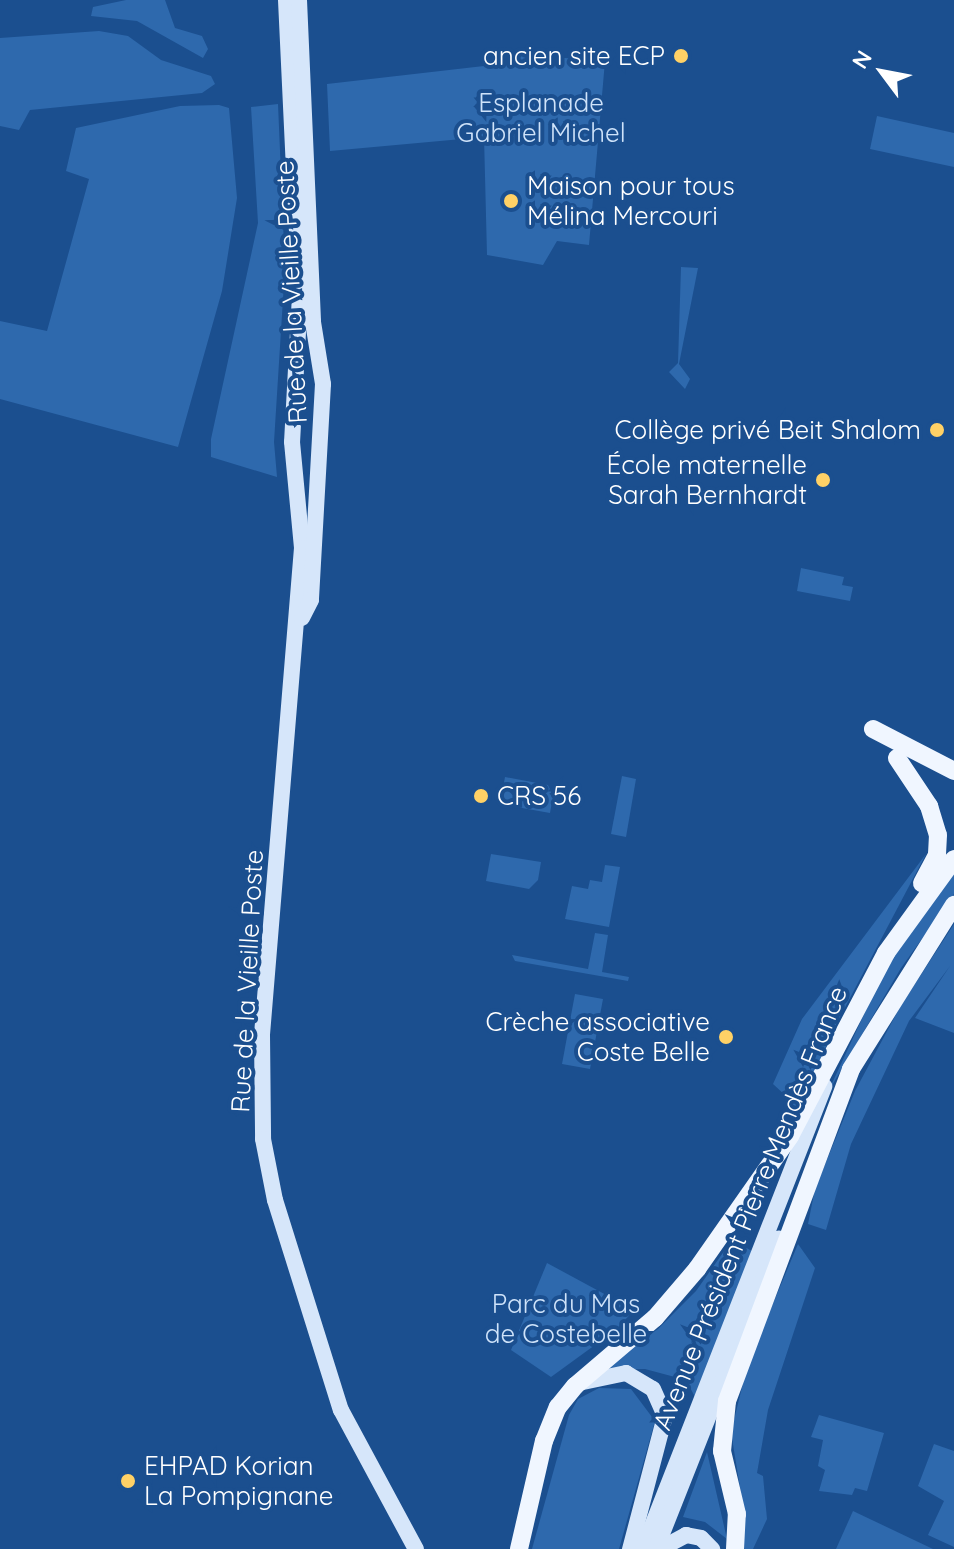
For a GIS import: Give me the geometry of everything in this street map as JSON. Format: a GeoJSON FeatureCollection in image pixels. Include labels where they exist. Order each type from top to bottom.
{"type":"FeatureCollection","features":[{"type":"Feature","properties":{"kind":"main road","name":"Rue de la Vieille Poste"},"geometry":{"type":"LineString","coordinates":[[286,0],[300,295],[292,442],[302,505],[298,627],[262,1035],[263,1139],[275,1200],[336,1395],[416,1549]]}},
{"type":"Feature","properties":{"kind":"main road","name":"Rue de la Vieille Poste"},"geometry":{"type":"LineString","coordinates":[[298,627],[311,600],[323,384],[313,322],[299,0]]}},
{"type":"Feature","properties":{"kind":"main road"},"geometry":{"type":"LineString","coordinates":[[873,729],[954,771]]}},
{"type":"Feature","properties":{"kind":"main road"},"geometry":{"type":"LineString","coordinates":[[886,953],[934,863],[939,842],[929,806],[897,758]]}},
{"type":"Feature","properties":{"kind":"main road","name":"Avenue Président Pierre Mendès France"},"geometry":{"type":"LineString","coordinates":[[643,1549],[834,1058],[886,953],[954,859]]}},
{"type":"Feature","properties":{"kind":"main road","name":"Avenue Président Pierre Mendès France"},"geometry":{"type":"LineString","coordinates":[[658,1549],[830,1118],[878,1021],[954,905]]}},
{"type":"Feature","properties":{"kind":"main road"},"geometry":{"type":"LineString","coordinates":[[519,1549],[550,1424],[575,1386],[678,1294],[790,1136],[834,1058]]}},
{"type":"Feature","properties":{"kind":"main road"},"geometry":{"type":"LineString","coordinates":[[735,1549],[737,1514],[722,1451],[723,1416],[808,1191],[830,1118]]}},
{"type":"Feature","properties":{"kind":"main road"},"geometry":{"type":"LineString","coordinates":[[575,1386],[597,1375],[626,1373],[653,1389],[662,1405],[662,1442],[630,1549]]}},
{"type":"Feature","properties":{"kind":"main road"},"geometry":{"type":"LineString","coordinates":[[658,1549],[686,1535],[701,1538],[712,1549]]}},
{"type":"Feature","properties":{"kind":"green space"},"geometry":{"type":"Polygon","coordinates":[[[126,0],[165,0],[175,28],[202,36],[208,49],[203,58],[137,21],[91,16],[93,7],[126,0]]]}},
{"type":"Feature","properties":{"kind":"green space"},"geometry":{"type":"Polygon","coordinates":[[[99,31],[128,36],[161,60],[211,76],[215,84],[202,93],[30,110],[19,130],[0,126],[0,38],[99,31]]]}},
{"type":"Feature","properties":{"kind":"green space","name":"Esplanade Gabriel Michel"},"geometry":{"type":"Polygon","coordinates":[[[511,54],[605,61],[589,245],[557,241],[543,265],[487,255],[484,137],[330,151],[327,84],[510,63],[511,54]]]}},
{"type":"Feature","properties":{"kind":"green space"},"geometry":{"type":"Polygon","coordinates":[[[278,104],[285,267],[274,442],[277,477],[211,457],[211,439],[258,223],[251,107],[278,104]]]}},
{"type":"Feature","properties":{"kind":"green space"},"geometry":{"type":"Polygon","coordinates":[[[219,105],[229,108],[237,198],[222,291],[178,447],[0,399],[0,321],[47,331],[89,179],[66,171],[76,128],[180,106],[219,105]]]}},
{"type":"Feature","properties":{"kind":"green space"},"geometry":{"type":"Polygon","coordinates":[[[877,116],[954,133],[954,167],[870,149],[877,116]]]}},
{"type":"Feature","properties":{"kind":"green space"},"geometry":{"type":"Polygon","coordinates":[[[681,267],[698,268],[679,364],[690,379],[685,389],[669,372],[678,363],[681,267]]]}},
{"type":"Feature","properties":{"kind":"green space"},"geometry":{"type":"Polygon","coordinates":[[[801,568],[844,577],[842,585],[853,587],[850,601],[797,591],[801,568]]]}},
{"type":"Feature","properties":{"kind":"green space"},"geometry":{"type":"Polygon","coordinates":[[[622,776],[636,779],[626,837],[611,834],[622,776]]]}},
{"type":"Feature","properties":{"kind":"green space"},"geometry":{"type":"Polygon","coordinates":[[[505,777],[548,785],[553,796],[550,813],[500,804],[505,777]]]}},
{"type":"Feature","properties":{"kind":"green space"},"geometry":{"type":"Polygon","coordinates":[[[491,854],[541,862],[538,880],[529,889],[486,881],[491,854]]]}},
{"type":"Feature","properties":{"kind":"green space"},"geometry":{"type":"Polygon","coordinates":[[[926,854],[831,1034],[806,1095],[761,1166],[796,1095],[786,1096],[773,1084],[802,1019],[926,854]]]}},
{"type":"Feature","properties":{"kind":"green space"},"geometry":{"type":"Polygon","coordinates":[[[605,865],[620,867],[609,927],[565,919],[572,886],[588,889],[590,880],[602,882],[605,865]]]}},
{"type":"Feature","properties":{"kind":"green space"},"geometry":{"type":"Polygon","coordinates":[[[954,871],[954,894],[901,968],[827,1094],[880,980],[913,923],[954,871]]]}},
{"type":"Feature","properties":{"kind":"green space"},"geometry":{"type":"Polygon","coordinates":[[[954,924],[954,1033],[915,1018],[950,966],[909,1021],[851,1144],[826,1230],[808,1224],[815,1189],[855,1091],[900,1007],[954,924]]]}},
{"type":"Feature","properties":{"kind":"green space"},"geometry":{"type":"Polygon","coordinates":[[[595,933],[608,935],[602,972],[629,977],[628,981],[515,961],[512,955],[588,969],[595,933]]]}},
{"type":"Feature","properties":{"kind":"green space"},"geometry":{"type":"Polygon","coordinates":[[[575,994],[603,999],[590,1069],[562,1064],[575,994]]]}},
{"type":"Feature","properties":{"kind":"green space"},"geometry":{"type":"Polygon","coordinates":[[[732,1240],[752,1251],[695,1397],[686,1380],[645,1369],[596,1370],[658,1329],[696,1291],[732,1240]]]}},
{"type":"Feature","properties":{"kind":"green space"},"geometry":{"type":"Polygon","coordinates":[[[798,1244],[815,1268],[768,1410],[757,1473],[763,1476],[767,1519],[753,1549],[744,1549],[744,1512],[731,1432],[748,1363],[798,1244]]]}},
{"type":"Feature","properties":{"kind":"green space","name":"Parc du Mas de Costebelle"},"geometry":{"type":"Polygon","coordinates":[[[547,1263],[634,1310],[617,1329],[551,1377],[511,1350],[547,1263]]]}},
{"type":"Feature","properties":{"kind":"green space"},"geometry":{"type":"Polygon","coordinates":[[[599,1388],[631,1389],[655,1421],[619,1549],[532,1549],[569,1415],[578,1399],[599,1388]]]}},
{"type":"Feature","properties":{"kind":"green space"},"geometry":{"type":"Polygon","coordinates":[[[819,1415],[884,1433],[867,1491],[855,1488],[852,1495],[819,1491],[825,1470],[818,1466],[823,1440],[811,1437],[819,1415]]]}},
{"type":"Feature","properties":{"kind":"green space"},"geometry":{"type":"Polygon","coordinates":[[[934,1444],[954,1451],[954,1547],[928,1535],[944,1501],[918,1486],[934,1444]]]}},
{"type":"Feature","properties":{"kind":"green space"},"geometry":{"type":"Polygon","coordinates":[[[707,1452],[727,1539],[705,1522],[683,1517],[707,1452]]]}},
{"type":"Feature","properties":{"kind":"green space"},"geometry":{"type":"Polygon","coordinates":[[[853,1511],[933,1549],[836,1549],[853,1511]]]}},
{"type":"Feature","properties":{"kind":"place","name":"ancien site ECP"},"geometry":{"type":"Point","coordinates":[681,56]}},
{"type":"Feature","properties":{"kind":"place","name":"Maison pour tous Mélina Mercouri"},"geometry":{"type":"Point","coordinates":[511,201]}},
{"type":"Feature","properties":{"kind":"place","name":"Collège privé Beit Shalom"},"geometry":{"type":"Point","coordinates":[937,430]}},
{"type":"Feature","properties":{"kind":"place","name":"École maternelle Sarah Bernhardt"},"geometry":{"type":"Point","coordinates":[823,480]}},
{"type":"Feature","properties":{"kind":"place","name":"CRS 56"},"geometry":{"type":"Point","coordinates":[481,796]}},
{"type":"Feature","properties":{"kind":"place","name":"Crèche associative Coste Belle"},"geometry":{"type":"Point","coordinates":[726,1037]}},
{"type":"Feature","properties":{"kind":"place","name":"EHPAD Korian La Pompignane"},"geometry":{"type":"Point","coordinates":[128,1481]}}]}
